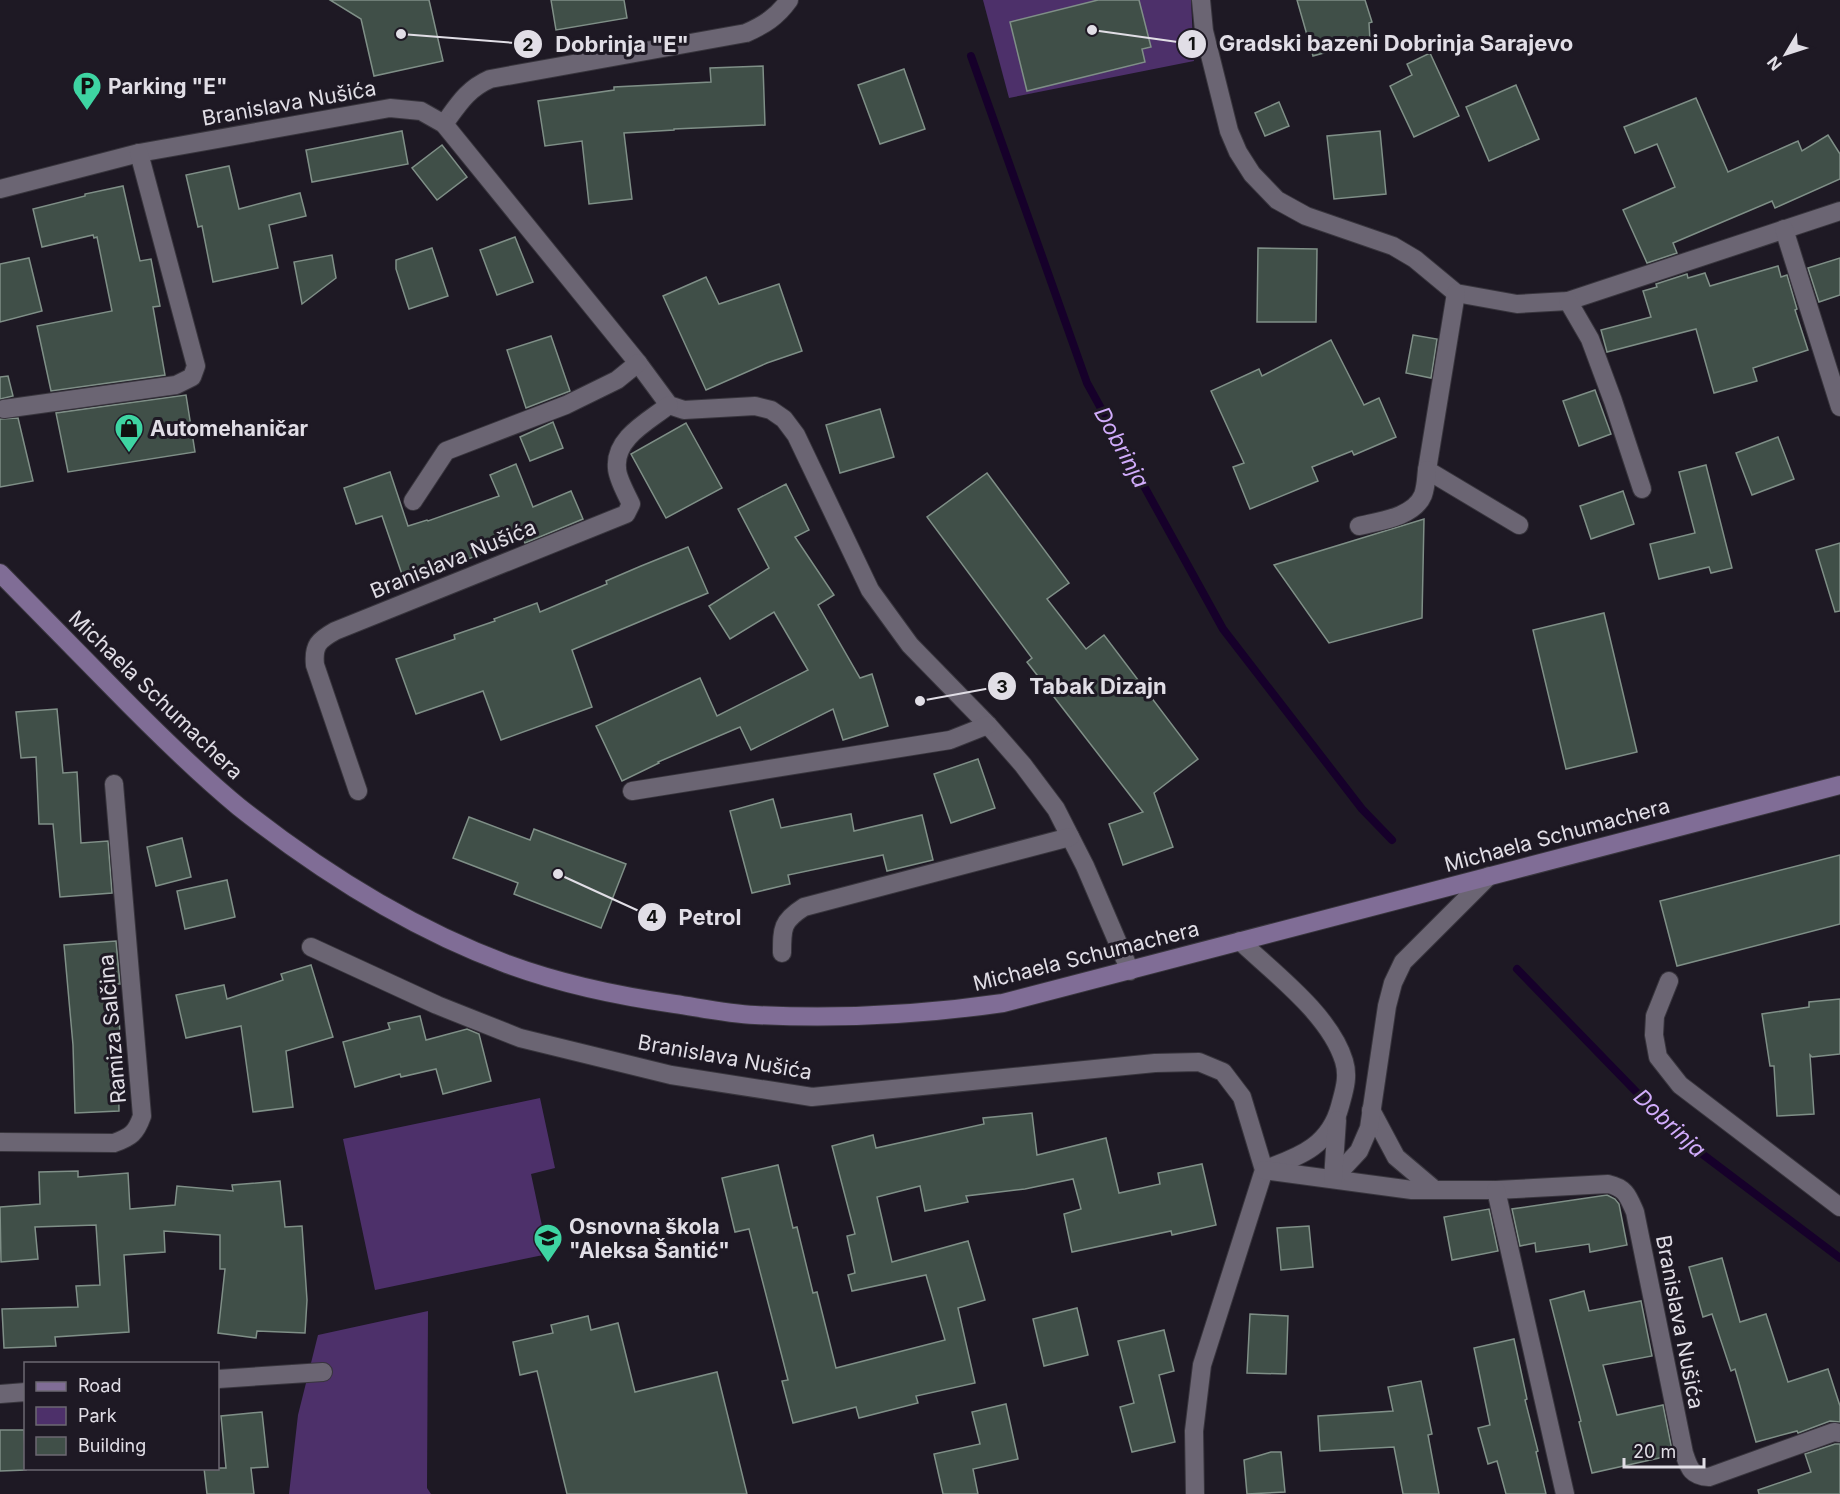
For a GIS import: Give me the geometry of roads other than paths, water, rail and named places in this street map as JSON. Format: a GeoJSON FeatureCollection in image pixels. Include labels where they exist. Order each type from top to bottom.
{"type":"FeatureCollection","features":[{"type":"Feature","properties":{"kind":"main road","name":"Michaela Schumachera"},"geometry":{"type":"LineString","coordinates":[[0,573],[171,746],[247,813],[363,895],[443,936],[507,964],[579,987],[645,1000],[753,1015],[872,1016],[960,1010],[1003,1003],[1840,785]]}},
{"type":"Feature","properties":{"kind":"street"},"geometry":{"type":"LineString","coordinates":[[444,124],[465,95],[477,85],[490,79],[746,33],[763,26],[780,13],[789,0]]}},
{"type":"Feature","properties":{"kind":"street"},"geometry":{"type":"LineString","coordinates":[[1201,0],[1204,32],[1229,131],[1238,152],[1252,174],[1277,200],[1306,216],[1394,246],[1456,292],[1517,304],[1569,301],[1840,211]]}},
{"type":"Feature","properties":{"kind":"street","name":"Branislava Nušića"},"geometry":{"type":"LineString","coordinates":[[0,189],[139,153],[390,108],[421,111],[444,124],[638,363],[669,405],[626,438],[619,453],[616,469],[631,504],[626,514],[335,630],[321,639],[314,652],[315,664],[358,791]]}},
{"type":"Feature","properties":{"kind":"street"},"geometry":{"type":"LineString","coordinates":[[4,409],[176,385],[192,377],[196,366],[139,153]]}},
{"type":"Feature","properties":{"kind":"street"},"geometry":{"type":"LineString","coordinates":[[1784,229],[1840,407]]}},
{"type":"Feature","properties":{"kind":"street"},"geometry":{"type":"LineString","coordinates":[[1359,526],[1403,513],[1415,506],[1423,495],[1456,292]]}},
{"type":"Feature","properties":{"kind":"street"},"geometry":{"type":"LineString","coordinates":[[1569,301],[1590,339],[1614,400],[1642,489]]}},
{"type":"Feature","properties":{"kind":"street"},"geometry":{"type":"LineString","coordinates":[[412,501],[446,451],[566,405],[617,380],[638,363]]}},
{"type":"Feature","properties":{"kind":"street"},"geometry":{"type":"LineString","coordinates":[[669,405],[684,410],[755,406],[771,410],[784,419],[796,435],[870,590],[910,645],[988,725],[1023,765],[1056,809],[1085,866],[1130,971]]}},
{"type":"Feature","properties":{"kind":"street"},"geometry":{"type":"LineString","coordinates":[[1427,470],[1519,525]]}},
{"type":"Feature","properties":{"kind":"street"},"geometry":{"type":"LineString","coordinates":[[632,791],[950,740],[988,725]]}},
{"type":"Feature","properties":{"kind":"street","name":"Ramiza Salčina"},"geometry":{"type":"LineString","coordinates":[[0,1142],[114,1143],[129,1138],[138,1128],[142,1116],[114,784]]}},
{"type":"Feature","properties":{"kind":"street"},"geometry":{"type":"LineString","coordinates":[[782,952],[782,929],[790,916],[804,907],[1070,837]]}},
{"type":"Feature","properties":{"kind":"street"},"geometry":{"type":"LineString","coordinates":[[1333,1179],[1359,1151],[1369,1128],[1387,1006],[1393,984],[1403,962],[1489,876]]}},
{"type":"Feature","properties":{"kind":"street"},"geometry":{"type":"LineString","coordinates":[[1240,941],[1306,1003],[1333,1035],[1345,1063],[1346,1084],[1337,1120],[1333,1179]]}},
{"type":"Feature","properties":{"kind":"street","name":"Branislava Nušića"},"geometry":{"type":"LineString","coordinates":[[311,947],[437,1005],[520,1038],[671,1075],[812,1096],[1143,1064],[1198,1062],[1223,1072],[1242,1097],[1264,1170],[1412,1190],[1496,1190],[1608,1184],[1618,1186],[1627,1196],[1635,1212],[1684,1453],[1690,1469],[1699,1476],[1709,1476],[1834,1432],[1840,1433]]}},
{"type":"Feature","properties":{"kind":"street"},"geometry":{"type":"LineString","coordinates":[[1668,981],[1655,1016],[1654,1035],[1658,1057],[1680,1085],[1840,1207]]}},
{"type":"Feature","properties":{"kind":"street"},"geometry":{"type":"LineString","coordinates":[[1371,1110],[1396,1157],[1435,1190]]}},
{"type":"Feature","properties":{"kind":"street"},"geometry":{"type":"LineString","coordinates":[[1195,1494],[1194,1431],[1202,1365],[1264,1170],[1292,1160],[1316,1147],[1337,1120]]}},
{"type":"Feature","properties":{"kind":"street"},"geometry":{"type":"LineString","coordinates":[[1496,1190],[1565,1494]]}},
{"type":"Feature","properties":{"kind":"street"},"geometry":{"type":"LineString","coordinates":[[219,1379],[323,1372]]}},
{"type":"Feature","properties":{"kind":"street"},"geometry":{"type":"LineString","coordinates":[[0,1394],[24,1392]]}},
{"type":"Feature","properties":{"kind":"waterway","name":"Dobrinja"},"geometry":{"type":"LineString","coordinates":[[971,56],[1087,383],[1223,629],[1362,809],[1392,840]]}},
{"type":"Feature","properties":{"kind":"waterway","name":"Dobrinja"},"geometry":{"type":"LineString","coordinates":[[1517,969],[1681,1138],[1840,1258]]}},
{"type":"Feature","properties":{"kind":"place","name":"Gradski bazeni Dobrinja Sarajevo"},"geometry":{"type":"Point","coordinates":[1092,30]}},
{"type":"Feature","properties":{"kind":"place","name":"Dobrinja \"E\""},"geometry":{"type":"Point","coordinates":[401,34]}},
{"type":"Feature","properties":{"kind":"place","name":"Parking \"E\""},"geometry":{"type":"Point","coordinates":[87,112]}},
{"type":"Feature","properties":{"kind":"place","name":"Automehaničar"},"geometry":{"type":"Point","coordinates":[129,454]}},
{"type":"Feature","properties":{"kind":"place","name":"Tabak Dizajn"},"geometry":{"type":"Point","coordinates":[920,701]}},
{"type":"Feature","properties":{"kind":"place","name":"Petrol"},"geometry":{"type":"Point","coordinates":[558,874]}},
{"type":"Feature","properties":{"kind":"place","name":"Osnovna škola \"Aleksa Šantić\""},"geometry":{"type":"Point","coordinates":[548,1264]}}]}
